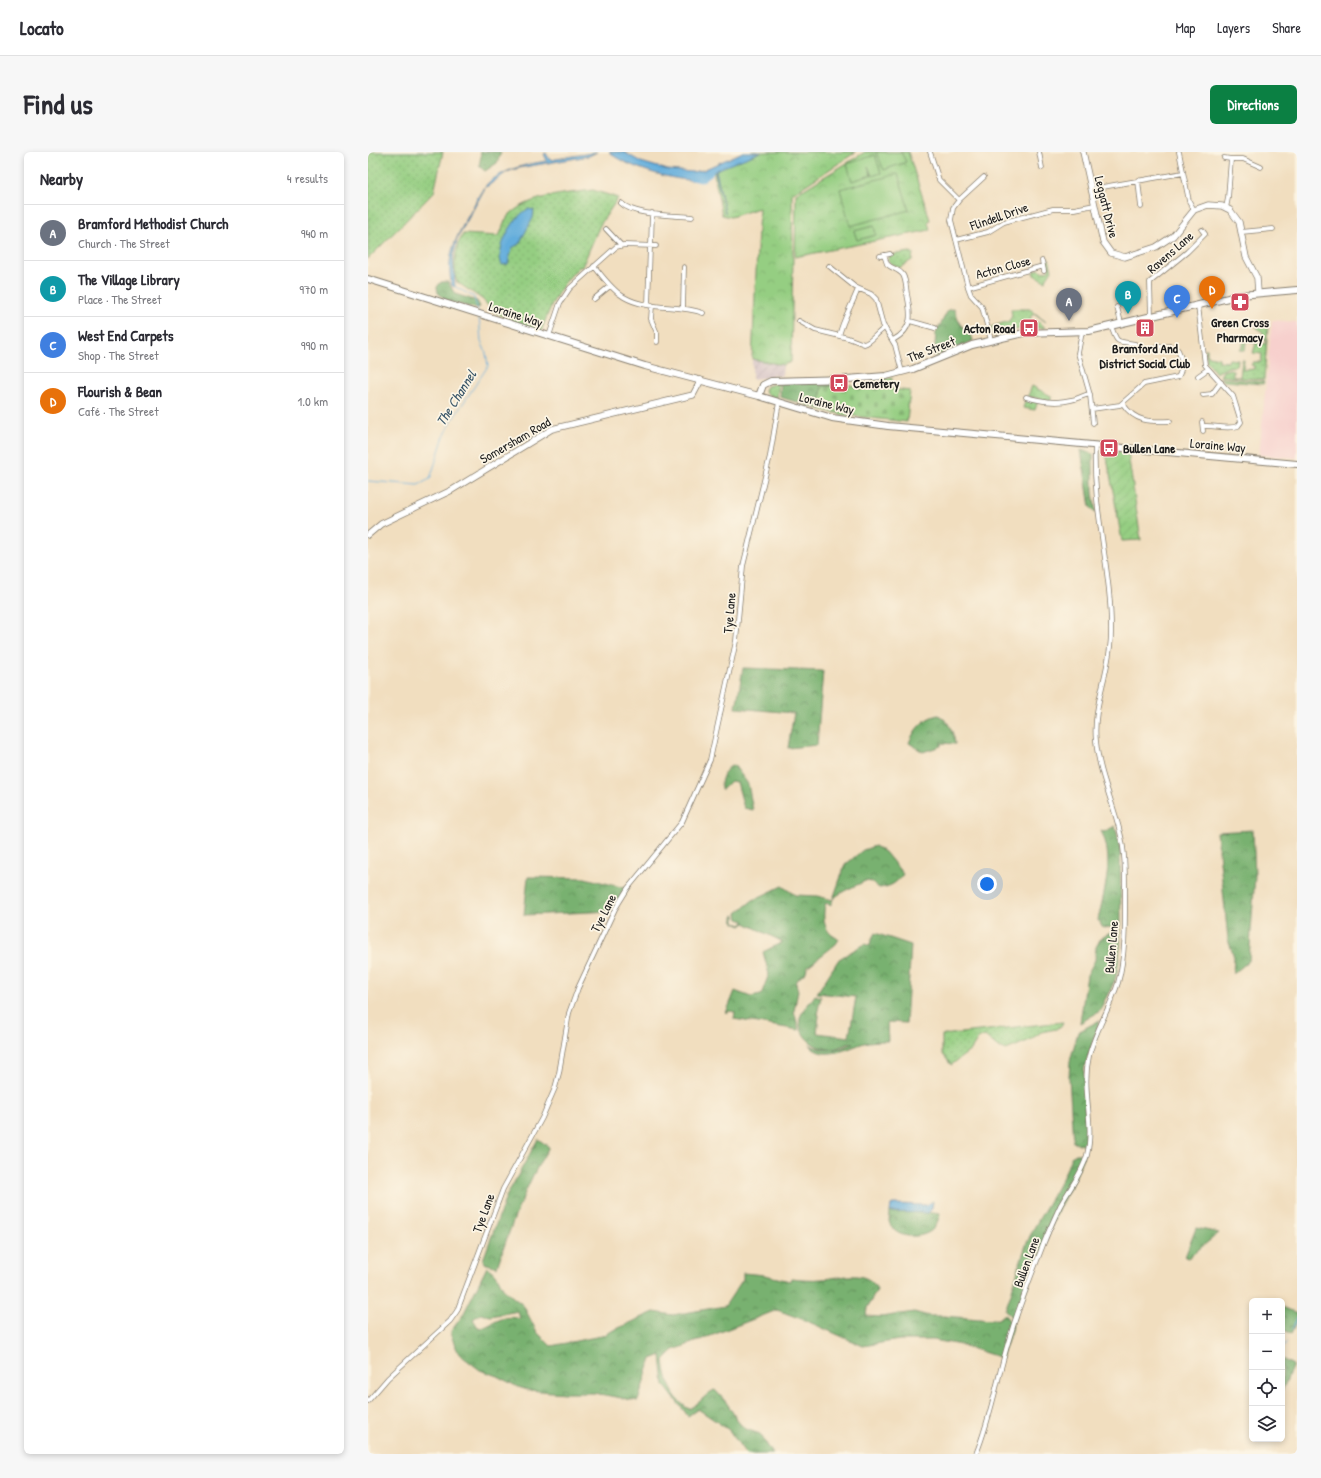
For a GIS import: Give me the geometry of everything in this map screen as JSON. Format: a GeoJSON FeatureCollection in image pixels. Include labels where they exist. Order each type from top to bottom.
{"type":"FeatureCollection","features":[{"type":"Feature","properties":{"kind":"main road","name":"Loraine Way"},"geometry":{"type":"LineString","coordinates":[[368,279],[645,366],[759,396],[832,418],[888,426],[1297,464]]}},
{"type":"Feature","properties":{"kind":"main road","name":"The Street"},"geometry":{"type":"LineString","coordinates":[[759,396],[763,385],[775,381],[847,379],[902,372],[962,349],[1027,332],[1082,332],[1241,294],[1297,290]]}},
{"type":"Feature","properties":{"kind":"street"},"geometry":{"type":"LineString","coordinates":[[930,152],[939,180],[959,200]]}},
{"type":"Feature","properties":{"kind":"street"},"geometry":{"type":"LineString","coordinates":[[1039,152],[1042,168]]}},
{"type":"Feature","properties":{"kind":"street","name":"Leggatt Drive"},"geometry":{"type":"LineString","coordinates":[[1083,152],[1103,242],[1111,253],[1125,257],[1156,247],[1173,236],[1194,210]]}},
{"type":"Feature","properties":{"kind":"street"},"geometry":{"type":"LineString","coordinates":[[1179,152],[1189,202],[1194,210],[1212,205],[1226,208],[1237,218],[1246,257],[1257,278],[1258,292]]}},
{"type":"Feature","properties":{"kind":"street"},"geometry":{"type":"LineString","coordinates":[[1224,158],[1244,159],[1261,167]]}},
{"type":"Feature","properties":{"kind":"street"},"geometry":{"type":"LineString","coordinates":[[1226,208],[1231,159]]}},
{"type":"Feature","properties":{"kind":"street"},"geometry":{"type":"LineString","coordinates":[[1091,189],[1138,180],[1155,179],[1183,174]]}},
{"type":"Feature","properties":{"kind":"street"},"geometry":{"type":"LineString","coordinates":[[984,177],[959,200],[953,208],[951,218],[968,287],[971,295],[982,306],[992,340]]}},
{"type":"Feature","properties":{"kind":"street"},"geometry":{"type":"LineString","coordinates":[[1138,180],[1142,207]]}},
{"type":"Feature","properties":{"kind":"street"},"geometry":{"type":"LineString","coordinates":[[621,203],[635,210],[652,214],[692,217]]}},
{"type":"Feature","properties":{"kind":"street","name":"Flindell Drive"},"geometry":{"type":"LineString","coordinates":[[956,240],[988,232],[1004,222],[1053,209],[1074,209],[1095,205]]}},
{"type":"Feature","properties":{"kind":"street"},"geometry":{"type":"LineString","coordinates":[[633,216],[635,210]]}},
{"type":"Feature","properties":{"kind":"street"},"geometry":{"type":"LineString","coordinates":[[652,214],[650,246],[650,305],[651,319],[657,333],[657,342]]}},
{"type":"Feature","properties":{"kind":"street"},"geometry":{"type":"LineString","coordinates":[[606,229],[620,245]]}},
{"type":"Feature","properties":{"kind":"street"},"geometry":{"type":"LineString","coordinates":[[1241,232],[1273,229]]}},
{"type":"Feature","properties":{"kind":"street","name":"Ravens Lane"},"geometry":{"type":"LineString","coordinates":[[1151,316],[1150,282],[1188,252],[1205,234],[1202,230]]}},
{"type":"Feature","properties":{"kind":"street"},"geometry":{"type":"LineString","coordinates":[[549,336],[565,294],[574,283],[594,266],[620,245],[656,246]]}},
{"type":"Feature","properties":{"kind":"street"},"geometry":{"type":"LineString","coordinates":[[890,254],[882,256],[887,264],[899,271],[903,277],[911,314],[910,321],[905,331],[893,340]]}},
{"type":"Feature","properties":{"kind":"street"},"geometry":{"type":"LineString","coordinates":[[594,266],[610,286],[625,298],[650,305],[683,307],[703,313]]}},
{"type":"Feature","properties":{"kind":"street"},"geometry":{"type":"LineString","coordinates":[[829,266],[858,289],[871,294],[876,299],[885,328],[893,340],[902,372]]}},
{"type":"Feature","properties":{"kind":"street","name":"Acton Close"},"geometry":{"type":"LineString","coordinates":[[968,287],[1043,266]]}},
{"type":"Feature","properties":{"kind":"street"},"geometry":{"type":"LineString","coordinates":[[683,307],[684,267]]}},
{"type":"Feature","properties":{"kind":"street"},"geometry":{"type":"LineString","coordinates":[[594,299],[610,286]]}},
{"type":"Feature","properties":{"kind":"street"},"geometry":{"type":"LineString","coordinates":[[839,336],[842,323],[858,289]]}},
{"type":"Feature","properties":{"kind":"street"},"geometry":{"type":"LineString","coordinates":[[1198,305],[1202,333],[1203,357],[1208,369],[1233,396],[1240,424],[1231,428],[1216,426],[1203,427]]}},
{"type":"Feature","properties":{"kind":"street"},"geometry":{"type":"LineString","coordinates":[[1117,308],[1121,323]]}},
{"type":"Feature","properties":{"kind":"street"},"geometry":{"type":"LineString","coordinates":[[798,321],[815,330],[865,344],[885,328]]}},
{"type":"Feature","properties":{"kind":"street"},"geometry":{"type":"LineString","coordinates":[[910,321],[935,328]]}},
{"type":"Feature","properties":{"kind":"street"},"geometry":{"type":"LineString","coordinates":[[1111,326],[1116,338],[1125,344],[1134,344],[1138,351]]}},
{"type":"Feature","properties":{"kind":"street"},"geometry":{"type":"LineString","coordinates":[[1082,332],[1078,353],[1090,394],[1094,423]]}},
{"type":"Feature","properties":{"kind":"street"},"geometry":{"type":"LineString","coordinates":[[1125,344],[1126,350]]}},
{"type":"Feature","properties":{"kind":"street"},"geometry":{"type":"LineString","coordinates":[[1092,409],[1123,404],[1137,388],[1144,384],[1175,379],[1180,376],[1182,369],[1178,350],[1170,346],[1157,347]]}},
{"type":"Feature","properties":{"kind":"street"},"geometry":{"type":"LineString","coordinates":[[1198,376],[1208,369]]}},
{"type":"Feature","properties":{"kind":"street","name":"Somersham Road"},"geometry":{"type":"LineString","coordinates":[[368,535],[381,524],[452,490],[552,429],[693,395],[701,380]]}},
{"type":"Feature","properties":{"kind":"street"},"geometry":{"type":"LineString","coordinates":[[1202,395],[1212,394],[1221,382]]}},
{"type":"Feature","properties":{"kind":"street"},"geometry":{"type":"LineString","coordinates":[[1026,397],[1046,402],[1057,402],[1073,400],[1090,394]]}},
{"type":"Feature","properties":{"kind":"street","name":"Tye Lane"},"geometry":{"type":"LineString","coordinates":[[368,1401],[388,1378],[450,1321],[457,1311],[503,1189],[542,1118],[555,1088],[569,1013],[578,988],[615,909],[628,888],[682,822],[710,760],[736,641],[743,566],[770,456],[778,402]]}},
{"type":"Feature","properties":{"kind":"street"},"geometry":{"type":"LineString","coordinates":[[1123,404],[1131,413],[1141,420],[1170,421]]}},
{"type":"Feature","properties":{"kind":"street","name":"Bullen Lane"},"geometry":{"type":"LineString","coordinates":[[976,1454],[991,1412],[1015,1322],[1048,1232],[1060,1207],[1082,1169],[1086,1156],[1090,1136],[1086,1088],[1088,1062],[1094,1040],[1116,987],[1121,968],[1124,911],[1124,851],[1118,825],[1100,767],[1095,733],[1095,719],[1109,663],[1111,630],[1110,589],[1096,498],[1095,446]]}},
{"type":"Feature","properties":{"kind":"shaded area"},"geometry":{"type":"Polygon","coordinates":[[[1272,320],[1297,322],[1297,458],[1259,455],[1272,320]]]}},
{"type":"Feature","properties":{"kind":"shaded area"},"geometry":{"type":"Polygon","coordinates":[[[752,359],[783,365],[782,376],[775,376],[773,373],[772,377],[752,379],[752,359]]]}},
{"type":"Feature","properties":{"kind":"green space"},"geometry":{"type":"Polygon","coordinates":[[[368,152],[443,152],[434,192],[368,259],[368,152]]]}},
{"type":"Feature","properties":{"kind":"green space"},"geometry":{"type":"Polygon","coordinates":[[[480,152],[501,152],[497,163],[485,171],[479,166],[481,156],[480,152]]]}},
{"type":"Feature","properties":{"kind":"green space"},"geometry":{"type":"Polygon","coordinates":[[[753,152],[856,152],[792,194],[793,258],[791,362],[783,365],[752,359],[759,208],[731,217],[722,215],[713,169],[753,152]]]}},
{"type":"Feature","properties":{"kind":"green space"},"geometry":{"type":"Polygon","coordinates":[[[865,152],[908,152],[930,220],[928,222],[930,230],[795,257],[796,194],[865,152]]]}},
{"type":"Feature","properties":{"kind":"green space"},"geometry":{"type":"Polygon","coordinates":[[[876,152],[901,152],[906,162],[884,170],[876,152]]]}},
{"type":"Feature","properties":{"kind":"green space"},"geometry":{"type":"Polygon","coordinates":[[[875,155],[881,173],[872,176],[868,166],[871,175],[852,181],[847,164],[875,155]]]}},
{"type":"Feature","properties":{"kind":"green space"},"geometry":{"type":"Polygon","coordinates":[[[898,174],[909,210],[850,226],[840,189],[898,174]]]}},
{"type":"Feature","properties":{"kind":"green space"},"geometry":{"type":"Polygon","coordinates":[[[593,190],[618,198],[600,225],[582,267],[579,267],[560,289],[548,313],[541,332],[494,312],[482,299],[457,282],[455,275],[455,259],[458,244],[463,234],[499,236],[508,216],[526,204],[559,194],[593,190]]]}},
{"type":"Feature","properties":{"kind":"green space"},"geometry":{"type":"Polygon","coordinates":[[[874,226],[876,235],[857,240],[854,231],[874,226]]]}},
{"type":"Feature","properties":{"kind":"green space"},"geometry":{"type":"Polygon","coordinates":[[[910,252],[913,253],[912,260],[899,268],[888,260],[890,255],[910,252]]]}},
{"type":"Feature","properties":{"kind":"green space"},"geometry":{"type":"Polygon","coordinates":[[[1049,259],[1052,270],[1045,281],[1034,275],[1033,271],[1040,269],[1043,272],[1049,270],[1047,261],[1049,259]]]}},
{"type":"Feature","properties":{"kind":"green space"},"geometry":{"type":"Polygon","coordinates":[[[441,282],[448,282],[455,294],[477,301],[480,307],[474,308],[447,301],[438,293],[437,287],[441,282]]]}},
{"type":"Feature","properties":{"kind":"green space"},"geometry":{"type":"Polygon","coordinates":[[[954,309],[960,324],[972,337],[973,341],[934,357],[936,333],[948,310],[954,309]]]}},
{"type":"Feature","properties":{"kind":"green space"},"geometry":{"type":"Polygon","coordinates":[[[1011,309],[1030,309],[1046,322],[1034,313],[1030,318],[1036,324],[1039,321],[1045,328],[1024,328],[993,335],[991,327],[1009,321],[1012,316],[1011,309]]]}},
{"type":"Feature","properties":{"kind":"green space"},"geometry":{"type":"Polygon","coordinates":[[[1268,325],[1264,380],[1220,376],[1223,371],[1230,369],[1233,371],[1233,377],[1240,377],[1242,360],[1244,360],[1243,370],[1254,369],[1254,366],[1251,365],[1253,362],[1261,362],[1262,354],[1253,353],[1256,343],[1265,344],[1266,340],[1263,340],[1263,332],[1256,328],[1256,326],[1268,325]]]}},
{"type":"Feature","properties":{"kind":"green space"},"geometry":{"type":"Polygon","coordinates":[[[1244,337],[1246,340],[1254,341],[1257,339],[1256,343],[1246,341],[1245,350],[1240,350],[1243,346],[1244,337]]]}},
{"type":"Feature","properties":{"kind":"green space"},"geometry":{"type":"Polygon","coordinates":[[[1205,349],[1207,349],[1207,354],[1209,356],[1219,358],[1219,361],[1228,362],[1229,359],[1238,360],[1237,366],[1228,367],[1216,373],[1207,362],[1205,349]]]}},
{"type":"Feature","properties":{"kind":"green space"},"geometry":{"type":"Polygon","coordinates":[[[892,378],[891,389],[910,391],[907,422],[844,415],[819,409],[822,387],[846,384],[858,387],[869,384],[875,380],[892,378]]]}},
{"type":"Feature","properties":{"kind":"green space"},"geometry":{"type":"Polygon","coordinates":[[[1220,378],[1264,382],[1263,384],[1224,381],[1220,378]]]}},
{"type":"Feature","properties":{"kind":"green space"},"geometry":{"type":"Polygon","coordinates":[[[835,381],[836,384],[822,387],[819,409],[780,397],[781,383],[835,381]]]}},
{"type":"Feature","properties":{"kind":"green space"},"geometry":{"type":"Polygon","coordinates":[[[779,383],[777,398],[766,394],[765,390],[767,386],[779,383]]]}},
{"type":"Feature","properties":{"kind":"green space"},"geometry":{"type":"Polygon","coordinates":[[[1032,386],[1051,396],[1051,401],[1028,396],[1032,386]]]}},
{"type":"Feature","properties":{"kind":"green space"},"geometry":{"type":"Polygon","coordinates":[[[1026,398],[1038,401],[1035,410],[1023,408],[1026,398]]]}},
{"type":"Feature","properties":{"kind":"green space"},"geometry":{"type":"Polygon","coordinates":[[[1081,450],[1093,454],[1093,492],[1096,513],[1090,507],[1081,450]]]}},
{"type":"Feature","properties":{"kind":"green space"},"geometry":{"type":"Polygon","coordinates":[[[1113,451],[1128,453],[1141,540],[1122,541],[1106,452],[1113,451]]]}},
{"type":"Feature","properties":{"kind":"green space"},"geometry":{"type":"Polygon","coordinates":[[[743,668],[823,671],[817,745],[788,748],[794,713],[736,708],[743,668]]]}},
{"type":"Feature","properties":{"kind":"green space"},"geometry":{"type":"Polygon","coordinates":[[[938,715],[948,723],[955,744],[941,743],[941,746],[923,752],[909,743],[920,725],[928,719],[938,715]]]}},
{"type":"Feature","properties":{"kind":"green space"},"geometry":{"type":"Polygon","coordinates":[[[734,765],[748,784],[753,810],[744,808],[737,782],[731,781],[723,789],[721,789],[721,782],[724,774],[728,768],[734,765]]]}},
{"type":"Feature","properties":{"kind":"green space"},"geometry":{"type":"Polygon","coordinates":[[[1115,826],[1120,845],[1121,926],[1103,928],[1098,920],[1108,864],[1105,841],[1101,831],[1104,832],[1115,826]]]}},
{"type":"Feature","properties":{"kind":"green space"},"geometry":{"type":"Polygon","coordinates":[[[1253,830],[1255,875],[1249,961],[1233,974],[1234,957],[1228,939],[1217,832],[1253,830]]]}},
{"type":"Feature","properties":{"kind":"green space"},"geometry":{"type":"Polygon","coordinates":[[[875,846],[885,852],[903,874],[901,877],[887,887],[879,888],[872,882],[865,881],[833,899],[845,865],[863,850],[875,846]]]}},
{"type":"Feature","properties":{"kind":"green space"},"geometry":{"type":"Polygon","coordinates":[[[528,877],[585,878],[625,888],[613,911],[524,915],[528,877]]]}},
{"type":"Feature","properties":{"kind":"green space"},"geometry":{"type":"Polygon","coordinates":[[[782,886],[795,895],[817,896],[833,900],[830,906],[827,903],[825,905],[824,921],[827,930],[839,939],[836,944],[807,967],[806,972],[798,979],[796,983],[798,991],[794,1011],[799,1030],[734,1019],[735,1012],[730,1011],[726,1013],[735,991],[751,997],[761,995],[769,974],[763,952],[783,942],[745,923],[741,926],[734,923],[733,916],[735,915],[735,923],[742,925],[744,921],[738,919],[737,913],[753,900],[782,886]]]}},
{"type":"Feature","properties":{"kind":"green space"},"geometry":{"type":"Polygon","coordinates":[[[1120,928],[1119,955],[1114,982],[1100,1011],[1080,1023],[1087,975],[1095,960],[1096,947],[1101,938],[1120,928]]]}},
{"type":"Feature","properties":{"kind":"green space"},"geometry":{"type":"Polygon","coordinates":[[[875,933],[911,945],[906,1023],[887,1022],[888,1041],[867,1042],[836,1052],[821,1053],[809,1045],[821,1049],[831,1050],[842,1048],[853,1043],[834,1049],[819,1047],[804,1036],[801,1030],[800,1018],[815,995],[821,997],[817,1014],[819,1015],[817,1033],[849,1037],[856,997],[817,993],[839,959],[864,944],[870,946],[871,940],[875,933]]]}},
{"type":"Feature","properties":{"kind":"green space"},"geometry":{"type":"Polygon","coordinates":[[[1100,1020],[1084,1069],[1086,1146],[1073,1142],[1069,1077],[1070,1061],[1078,1032],[1100,1020]]]}},
{"type":"Feature","properties":{"kind":"green space"},"geometry":{"type":"Polygon","coordinates":[[[1063,1022],[1061,1026],[1056,1029],[1041,1032],[1030,1040],[1006,1050],[998,1047],[985,1036],[978,1039],[971,1050],[951,1065],[942,1053],[942,1035],[1063,1022]]]}},
{"type":"Feature","properties":{"kind":"green space"},"geometry":{"type":"Polygon","coordinates":[[[538,1139],[549,1147],[540,1161],[513,1221],[497,1267],[484,1263],[483,1260],[506,1197],[538,1139]]]}},
{"type":"Feature","properties":{"kind":"green space"},"geometry":{"type":"Polygon","coordinates":[[[1076,1154],[1084,1154],[1075,1178],[1059,1208],[1014,1320],[1005,1310],[1026,1245],[1035,1226],[1058,1187],[1071,1157],[1076,1154]]]}},
{"type":"Feature","properties":{"kind":"green space"},"geometry":{"type":"Polygon","coordinates":[[[890,1212],[940,1213],[936,1225],[929,1232],[923,1235],[909,1236],[896,1232],[892,1227],[889,1221],[890,1212]]]}},
{"type":"Feature","properties":{"kind":"green space"},"geometry":{"type":"Polygon","coordinates":[[[1196,1228],[1219,1233],[1188,1258],[1185,1257],[1196,1228]]]}},
{"type":"Feature","properties":{"kind":"green space"},"geometry":{"type":"Polygon","coordinates":[[[487,1267],[496,1274],[504,1290],[523,1305],[537,1332],[551,1346],[601,1336],[654,1312],[673,1315],[725,1306],[743,1279],[743,1273],[765,1275],[790,1281],[791,1278],[818,1279],[845,1276],[868,1279],[873,1283],[877,1290],[867,1308],[866,1316],[881,1317],[914,1312],[929,1316],[991,1320],[998,1319],[1004,1314],[1013,1325],[1002,1358],[961,1345],[933,1340],[899,1340],[863,1346],[807,1321],[777,1310],[674,1350],[664,1360],[668,1381],[678,1400],[689,1409],[710,1392],[715,1390],[726,1402],[740,1424],[746,1429],[760,1434],[773,1454],[746,1454],[729,1430],[698,1409],[688,1416],[664,1385],[661,1355],[651,1359],[638,1401],[594,1393],[565,1393],[528,1390],[480,1370],[459,1354],[452,1338],[451,1331],[463,1315],[487,1267]],[[518,1311],[491,1316],[481,1314],[473,1319],[479,1329],[503,1318],[508,1317],[520,1319],[518,1311]]]}},
{"type":"Feature","properties":{"kind":"green space"},"geometry":{"type":"Polygon","coordinates":[[[1285,1308],[1297,1313],[1297,1321],[1291,1334],[1285,1331],[1285,1308]]]}},
{"type":"Feature","properties":{"kind":"green space"},"geometry":{"type":"Polygon","coordinates":[[[1285,1361],[1293,1365],[1285,1384],[1285,1361]]]}},
{"type":"Feature","properties":{"kind":"water"},"geometry":{"type":"Polygon","coordinates":[[[597,152],[589,156],[519,168],[507,172],[485,188],[457,239],[453,258],[455,287],[452,286],[450,275],[451,254],[457,236],[478,196],[489,182],[512,169],[547,161],[544,154],[546,153],[550,160],[597,152]]]}},
{"type":"Feature","properties":{"kind":"water"},"geometry":{"type":"Polygon","coordinates":[[[609,152],[624,152],[641,162],[668,170],[692,172],[703,170],[743,152],[761,152],[716,170],[725,213],[715,171],[694,180],[672,178],[636,167],[609,152]]]}},
{"type":"Feature","properties":{"kind":"water"},"geometry":{"type":"Polygon","coordinates":[[[528,209],[534,210],[533,218],[519,244],[512,248],[508,264],[502,265],[500,259],[501,251],[507,234],[517,219],[528,209]]]}},
{"type":"Feature","properties":{"kind":"water"},"geometry":{"type":"Polygon","coordinates":[[[933,1201],[932,1209],[928,1213],[890,1212],[891,1205],[894,1204],[927,1205],[933,1201]]]}},
{"type":"Feature","properties":{"kind":"waterway"},"geometry":{"type":"LineString","coordinates":[[689,176],[701,179],[710,172]]}},
{"type":"Feature","properties":{"kind":"waterway","name":"The Channel"},"geometry":{"type":"LineString","coordinates":[[454,286],[474,297],[478,311]]}},
{"type":"Feature","properties":{"kind":"waterway","name":"The Channel"},"geometry":{"type":"LineString","coordinates":[[368,481],[418,485],[430,479],[443,439],[452,420],[488,366],[486,353],[481,341],[479,316]]}},
{"type":"Feature","properties":{"kind":"waterway"},"geometry":{"type":"LineString","coordinates":[[1292,1330],[1297,1317]]}},
{"type":"Feature","properties":{"kind":"place","name":"Green Cross Pharmacy"},"geometry":{"type":"Point","coordinates":[1240,302]}},
{"type":"Feature","properties":{"kind":"place","name":"Flourish & Bean"},"geometry":{"type":"Point","coordinates":[1212,309]}},
{"type":"Feature","properties":{"kind":"place","name":"The Village Library"},"geometry":{"type":"Point","coordinates":[1128,314]}},
{"type":"Feature","properties":{"kind":"place","name":"West End Carpets"},"geometry":{"type":"Point","coordinates":[1177,318]}},
{"type":"Feature","properties":{"kind":"place","name":"Bramford Methodist Church"},"geometry":{"type":"Point","coordinates":[1069,321]}},
{"type":"Feature","properties":{"kind":"place","name":"Acton Road"},"geometry":{"type":"Point","coordinates":[1029,328]}},
{"type":"Feature","properties":{"kind":"place","name":"Bramford And District Social Club"},"geometry":{"type":"Point","coordinates":[1145,328]}},
{"type":"Feature","properties":{"kind":"place","name":"Cemetery"},"geometry":{"type":"Point","coordinates":[839,383]}},
{"type":"Feature","properties":{"kind":"place","name":"Bullen Lane"},"geometry":{"type":"Point","coordinates":[1109,448]}}]}
